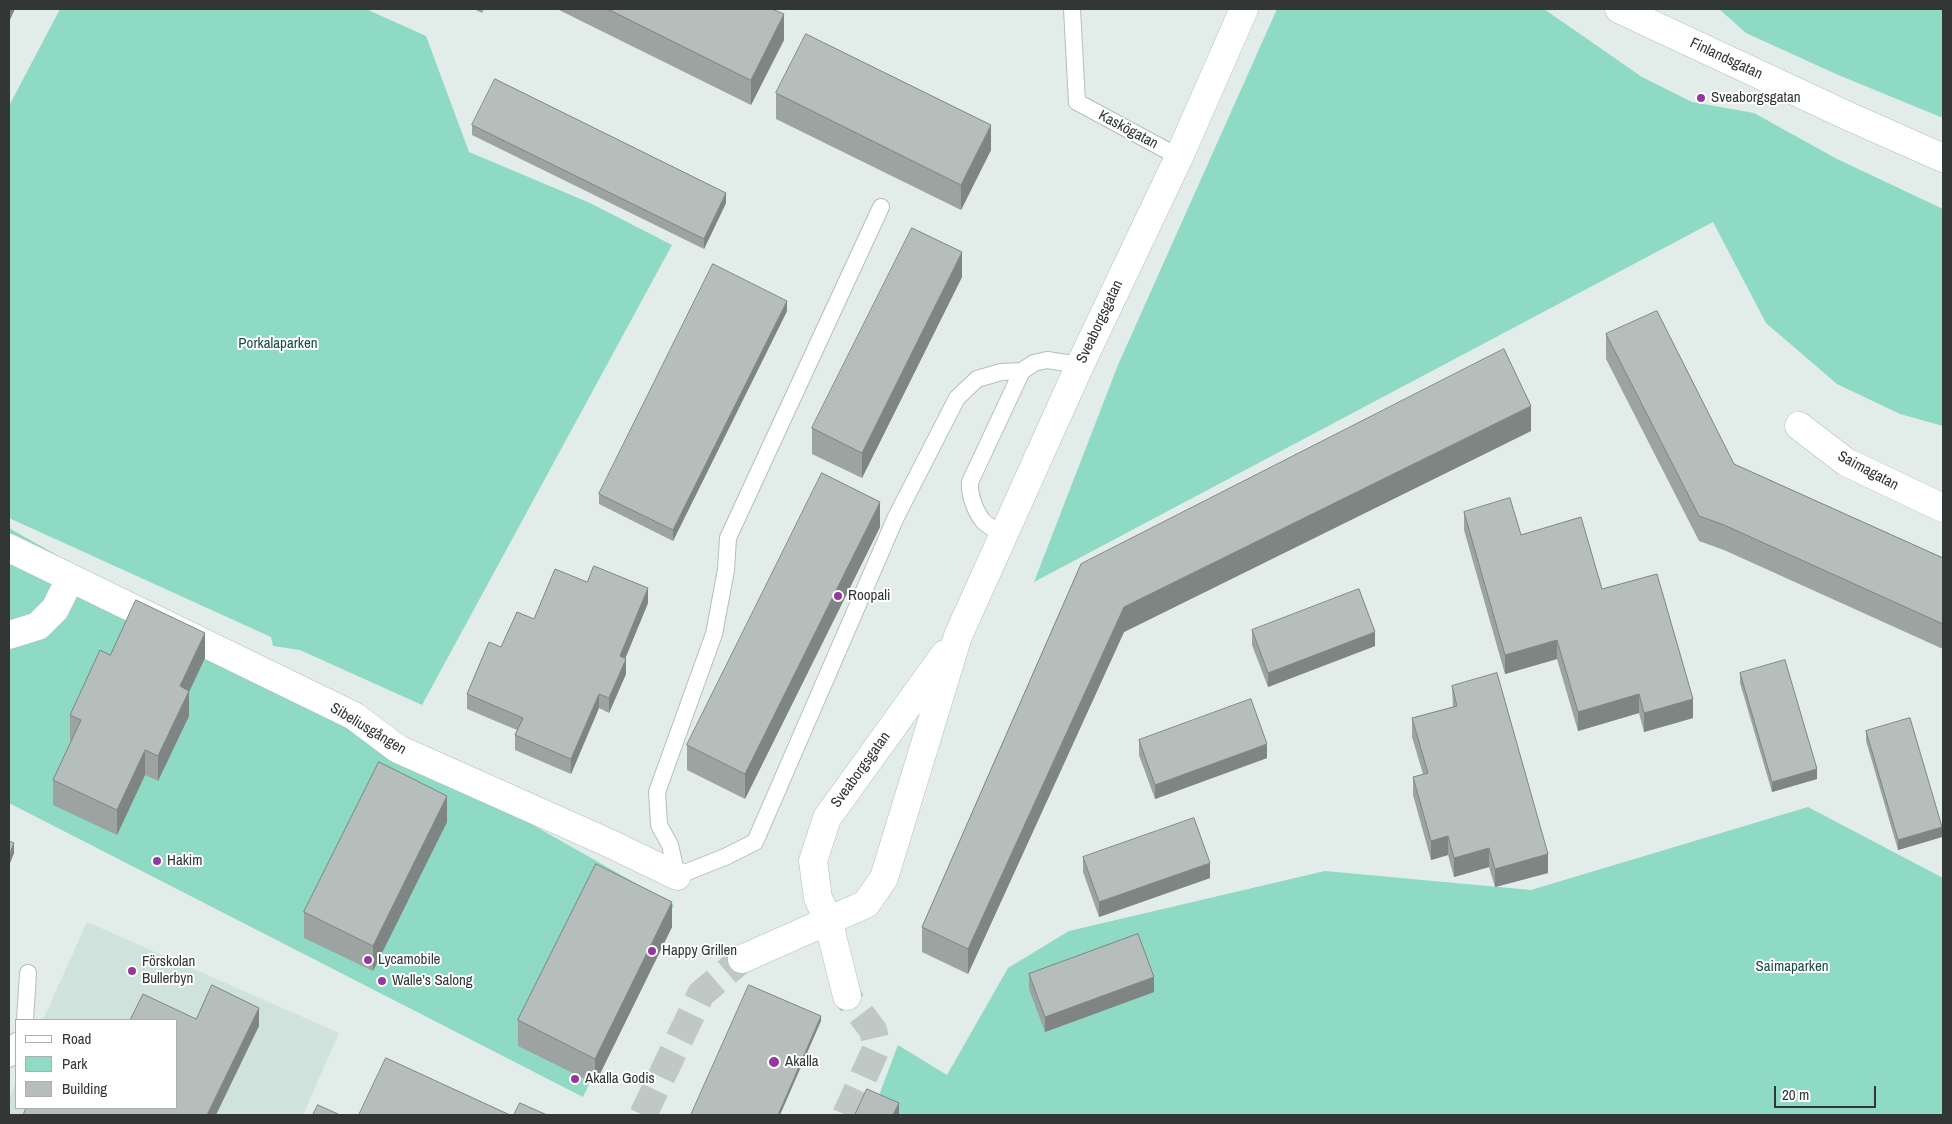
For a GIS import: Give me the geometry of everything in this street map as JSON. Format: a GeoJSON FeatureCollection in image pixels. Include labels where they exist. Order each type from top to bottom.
{"type":"FeatureCollection","features":[{"type":"Feature","properties":{"kind":"street","name":"Sveaborgsgatan"},"geometry":{"type":"LineString","coordinates":[[742,959],[866,904],[884,878],[958,636],[1080,365],[1179,157],[1244,9]]}},
{"type":"Feature","properties":{"kind":"street","name":"Finlandsgatan"},"geometry":{"type":"LineString","coordinates":[[1619,9],[1848,116],[1943,158]]}},
{"type":"Feature","properties":{"kind":"street","name":"Saimagatan"},"geometry":{"type":"LineString","coordinates":[[1799,426],[1846,462],[1943,508]]}},
{"type":"Feature","properties":{"kind":"street","name":"Sibeliusgången"},"geometry":{"type":"LineString","coordinates":[[9,548],[354,716],[398,749],[611,844],[677,876]]}},
{"type":"Feature","properties":{"kind":"street"},"geometry":{"type":"LineString","coordinates":[[9,635],[38,626],[55,609],[70,579]]}},
{"type":"Feature","properties":{"kind":"street","name":"Sveaborgsgatan"},"geometry":{"type":"LineString","coordinates":[[847,996],[828,920],[818,898],[813,861],[827,818],[958,636]]}},
{"type":"Feature","properties":{"kind":"lane","name":"Kaskögatan"},"geometry":{"type":"LineString","coordinates":[[1072,9],[1077,102],[1179,157]]}},
{"type":"Feature","properties":{"kind":"lane"},"geometry":{"type":"LineString","coordinates":[[882,207],[728,538],[726,570],[714,634],[656,792],[660,826],[670,845],[677,876],[725,857],[755,842],[896,517],[957,398],[976,379],[1001,372],[1022,370],[1034,363],[1047,360],[1080,365]]}},
{"type":"Feature","properties":{"kind":"lane"},"geometry":{"type":"LineString","coordinates":[[1003,535],[983,521],[969,491],[970,482],[1022,370]]}},
{"type":"Feature","properties":{"kind":"lane"},"geometry":{"type":"LineString","coordinates":[[25,1019],[28,973]]}},
{"type":"Feature","properties":{"kind":"lane"},"geometry":{"type":"LineString","coordinates":[[9,1059],[15,1044]]}},
{"type":"Feature","properties":{"kind":"shaded area","name":"Förskolan Bullerbyn"},"geometry":{"type":"Polygon","coordinates":[[[87,922],[339,1033],[303,1115],[9,1115],[9,1098],[15,1083],[15,1109],[178,1109],[178,1019],[43,1019],[87,922]]]}},
{"type":"Feature","properties":{"kind":"green space","name":"Porkalaparken"},"geometry":{"type":"Polygon","coordinates":[[[60,9],[366,9],[426,36],[469,152],[590,203],[672,245],[422,705],[300,650],[273,646],[271,637],[9,518],[9,106],[60,9]]]}},
{"type":"Feature","properties":{"kind":"green space"},"geometry":{"type":"Polygon","coordinates":[[[1277,9],[1544,9],[1642,77],[1692,102],[1754,113],[1837,159],[1943,209],[1943,426],[1900,414],[1837,384],[1766,323],[1713,222],[1034,582],[1118,365],[1277,9]]]}},
{"type":"Feature","properties":{"kind":"green space"},"geometry":{"type":"Polygon","coordinates":[[[1719,9],[1943,9],[1943,118],[1836,74],[1746,33],[1719,9]]]}},
{"type":"Feature","properties":{"kind":"green space"},"geometry":{"type":"Polygon","coordinates":[[[9,528],[674,905],[583,1097],[9,803],[9,528]]]}},
{"type":"Feature","properties":{"kind":"green space","name":"Saimaparken"},"geometry":{"type":"Polygon","coordinates":[[[1808,807],[1943,878],[1943,1115],[886,1115],[875,1106],[898,1045],[947,1075],[1008,968],[1069,931],[1325,871],[1531,890],[1808,807]]]}},
{"type":"Feature","properties":{"kind":"building"},"geometry":{"type":"Polygon","coordinates":[[[608,9],[772,9],[784,14],[751,80],[608,9]]]}},
{"type":"Feature","properties":{"kind":"building"},"geometry":{"type":"Polygon","coordinates":[[[806,34],[991,125],[961,185],[776,93],[806,34]]]}},
{"type":"Feature","properties":{"kind":"building"},"geometry":{"type":"Polygon","coordinates":[[[495,79],[726,193],[704,239],[472,125],[495,79]]]}},
{"type":"Feature","properties":{"kind":"building"},"geometry":{"type":"Polygon","coordinates":[[[912,228],[962,252],[862,453],[812,428],[912,228]]]}},
{"type":"Feature","properties":{"kind":"building"},"geometry":{"type":"Polygon","coordinates":[[[713,264],[787,301],[673,530],[599,494],[713,264]]]}},
{"type":"Feature","properties":{"kind":"building"},"geometry":{"type":"Polygon","coordinates":[[[1657,311],[1734,464],[1943,558],[1943,624],[1724,525],[1699,516],[1606,334],[1657,311]]]}},
{"type":"Feature","properties":{"kind":"building"},"geometry":{"type":"Polygon","coordinates":[[[1504,349],[1531,406],[1124,607],[968,949],[922,927],[1081,564],[1504,349]]]}},
{"type":"Feature","properties":{"kind":"building"},"geometry":{"type":"Polygon","coordinates":[[[822,473],[880,502],[745,774],[687,745],[822,473]]]}},
{"type":"Feature","properties":{"kind":"building"},"geometry":{"type":"Polygon","coordinates":[[[1510,498],[1521,535],[1581,517],[1602,589],[1657,574],[1693,699],[1644,713],[1639,694],[1578,712],[1557,640],[1505,655],[1464,512],[1510,498]]]}},
{"type":"Feature","properties":{"kind":"building"},"geometry":{"type":"Polygon","coordinates":[[[594,566],[648,588],[620,656],[626,659],[609,698],[599,694],[571,759],[515,735],[523,718],[467,694],[489,642],[501,647],[517,612],[534,619],[555,569],[587,582],[594,566]]]}},
{"type":"Feature","properties":{"kind":"building"},"geometry":{"type":"Polygon","coordinates":[[[1359,589],[1375,632],[1268,673],[1252,630],[1359,589]]]}},
{"type":"Feature","properties":{"kind":"building"},"geometry":{"type":"Polygon","coordinates":[[[136,600],[205,633],[180,686],[189,691],[158,756],[145,750],[117,810],[53,780],[81,720],[70,715],[100,650],[110,655],[136,600]]]}},
{"type":"Feature","properties":{"kind":"building"},"geometry":{"type":"Polygon","coordinates":[[[1785,660],[1817,769],[1772,782],[1740,673],[1785,660]]]}},
{"type":"Feature","properties":{"kind":"building"},"geometry":{"type":"Polygon","coordinates":[[[1497,673],[1548,854],[1495,869],[1489,848],[1454,858],[1448,836],[1431,841],[1413,777],[1428,773],[1412,718],[1457,706],[1452,686],[1497,673]]]}},
{"type":"Feature","properties":{"kind":"building"},"geometry":{"type":"Polygon","coordinates":[[[1251,699],[1267,744],[1155,785],[1139,740],[1251,699]]]}},
{"type":"Feature","properties":{"kind":"building"},"geometry":{"type":"Polygon","coordinates":[[[1910,718],[1942,827],[1898,840],[1866,731],[1910,718]]]}},
{"type":"Feature","properties":{"kind":"building"},"geometry":{"type":"Polygon","coordinates":[[[379,762],[447,796],[373,946],[304,912],[379,762]]]}},
{"type":"Feature","properties":{"kind":"building"},"geometry":{"type":"Polygon","coordinates":[[[1194,818],[1210,863],[1099,902],[1083,857],[1194,818]]]}},
{"type":"Feature","properties":{"kind":"building"},"geometry":{"type":"Polygon","coordinates":[[[9,841],[14,843],[9,856],[9,841]]]}},
{"type":"Feature","properties":{"kind":"building"},"geometry":{"type":"Polygon","coordinates":[[[596,864],[672,902],[595,1059],[518,1020],[596,864]]]}},
{"type":"Feature","properties":{"kind":"building"},"geometry":{"type":"Polygon","coordinates":[[[1138,934],[1154,977],[1045,1017],[1029,974],[1138,934]]]}},
{"type":"Feature","properties":{"kind":"building"},"geometry":{"type":"Polygon","coordinates":[[[212,985],[259,1008],[207,1115],[23,1115],[26,1109],[178,1109],[178,1019],[130,1019],[143,994],[196,1019],[212,985]]]}},
{"type":"Feature","properties":{"kind":"building"},"geometry":{"type":"Polygon","coordinates":[[[749,985],[821,1016],[778,1115],[691,1115],[749,985]]]}},
{"type":"Feature","properties":{"kind":"building"},"geometry":{"type":"Polygon","coordinates":[[[386,1058],[510,1115],[359,1115],[386,1058]]]}},
{"type":"Feature","properties":{"kind":"building"},"geometry":{"type":"Polygon","coordinates":[[[867,1089],[899,1103],[893,1115],[855,1115],[867,1089]]]}},
{"type":"Feature","properties":{"kind":"building"},"geometry":{"type":"Polygon","coordinates":[[[520,1103],[547,1115],[514,1115],[520,1103]]]}},
{"type":"Feature","properties":{"kind":"building"},"geometry":{"type":"Polygon","coordinates":[[[318,1105],[340,1115],[313,1115],[318,1105]]]}},
{"type":"Feature","properties":{"kind":"tunnel"},"geometry":{"type":"LineString","coordinates":[[643,1115],[701,994],[742,959]]}},
{"type":"Feature","properties":{"kind":"tunnel"},"geometry":{"type":"LineString","coordinates":[[846,1115],[877,1047],[873,1030],[847,996]]}},
{"type":"Feature","properties":{"kind":"place","name":"Sveaborgsgatan"},"geometry":{"type":"Point","coordinates":[1701,98]}},
{"type":"Feature","properties":{"kind":"place","name":"Roopali"},"geometry":{"type":"Point","coordinates":[838,596]}},
{"type":"Feature","properties":{"kind":"place","name":"Hakim"},"geometry":{"type":"Point","coordinates":[157,861]}},
{"type":"Feature","properties":{"kind":"place","name":"Happy Grillen"},"geometry":{"type":"Point","coordinates":[652,951]}},
{"type":"Feature","properties":{"kind":"place","name":"Lycamobile"},"geometry":{"type":"Point","coordinates":[368,960]}},
{"type":"Feature","properties":{"kind":"place","name":"Förskolan Bullerbyn"},"geometry":{"type":"Point","coordinates":[132,971]}},
{"type":"Feature","properties":{"kind":"place","name":"Walle’s Salong"},"geometry":{"type":"Point","coordinates":[382,981]}},
{"type":"Feature","properties":{"kind":"place","name":"Akalla"},"geometry":{"type":"Point","coordinates":[774,1062]}},
{"type":"Feature","properties":{"kind":"place","name":"Akalla Godis"},"geometry":{"type":"Point","coordinates":[575,1079]}}]}
